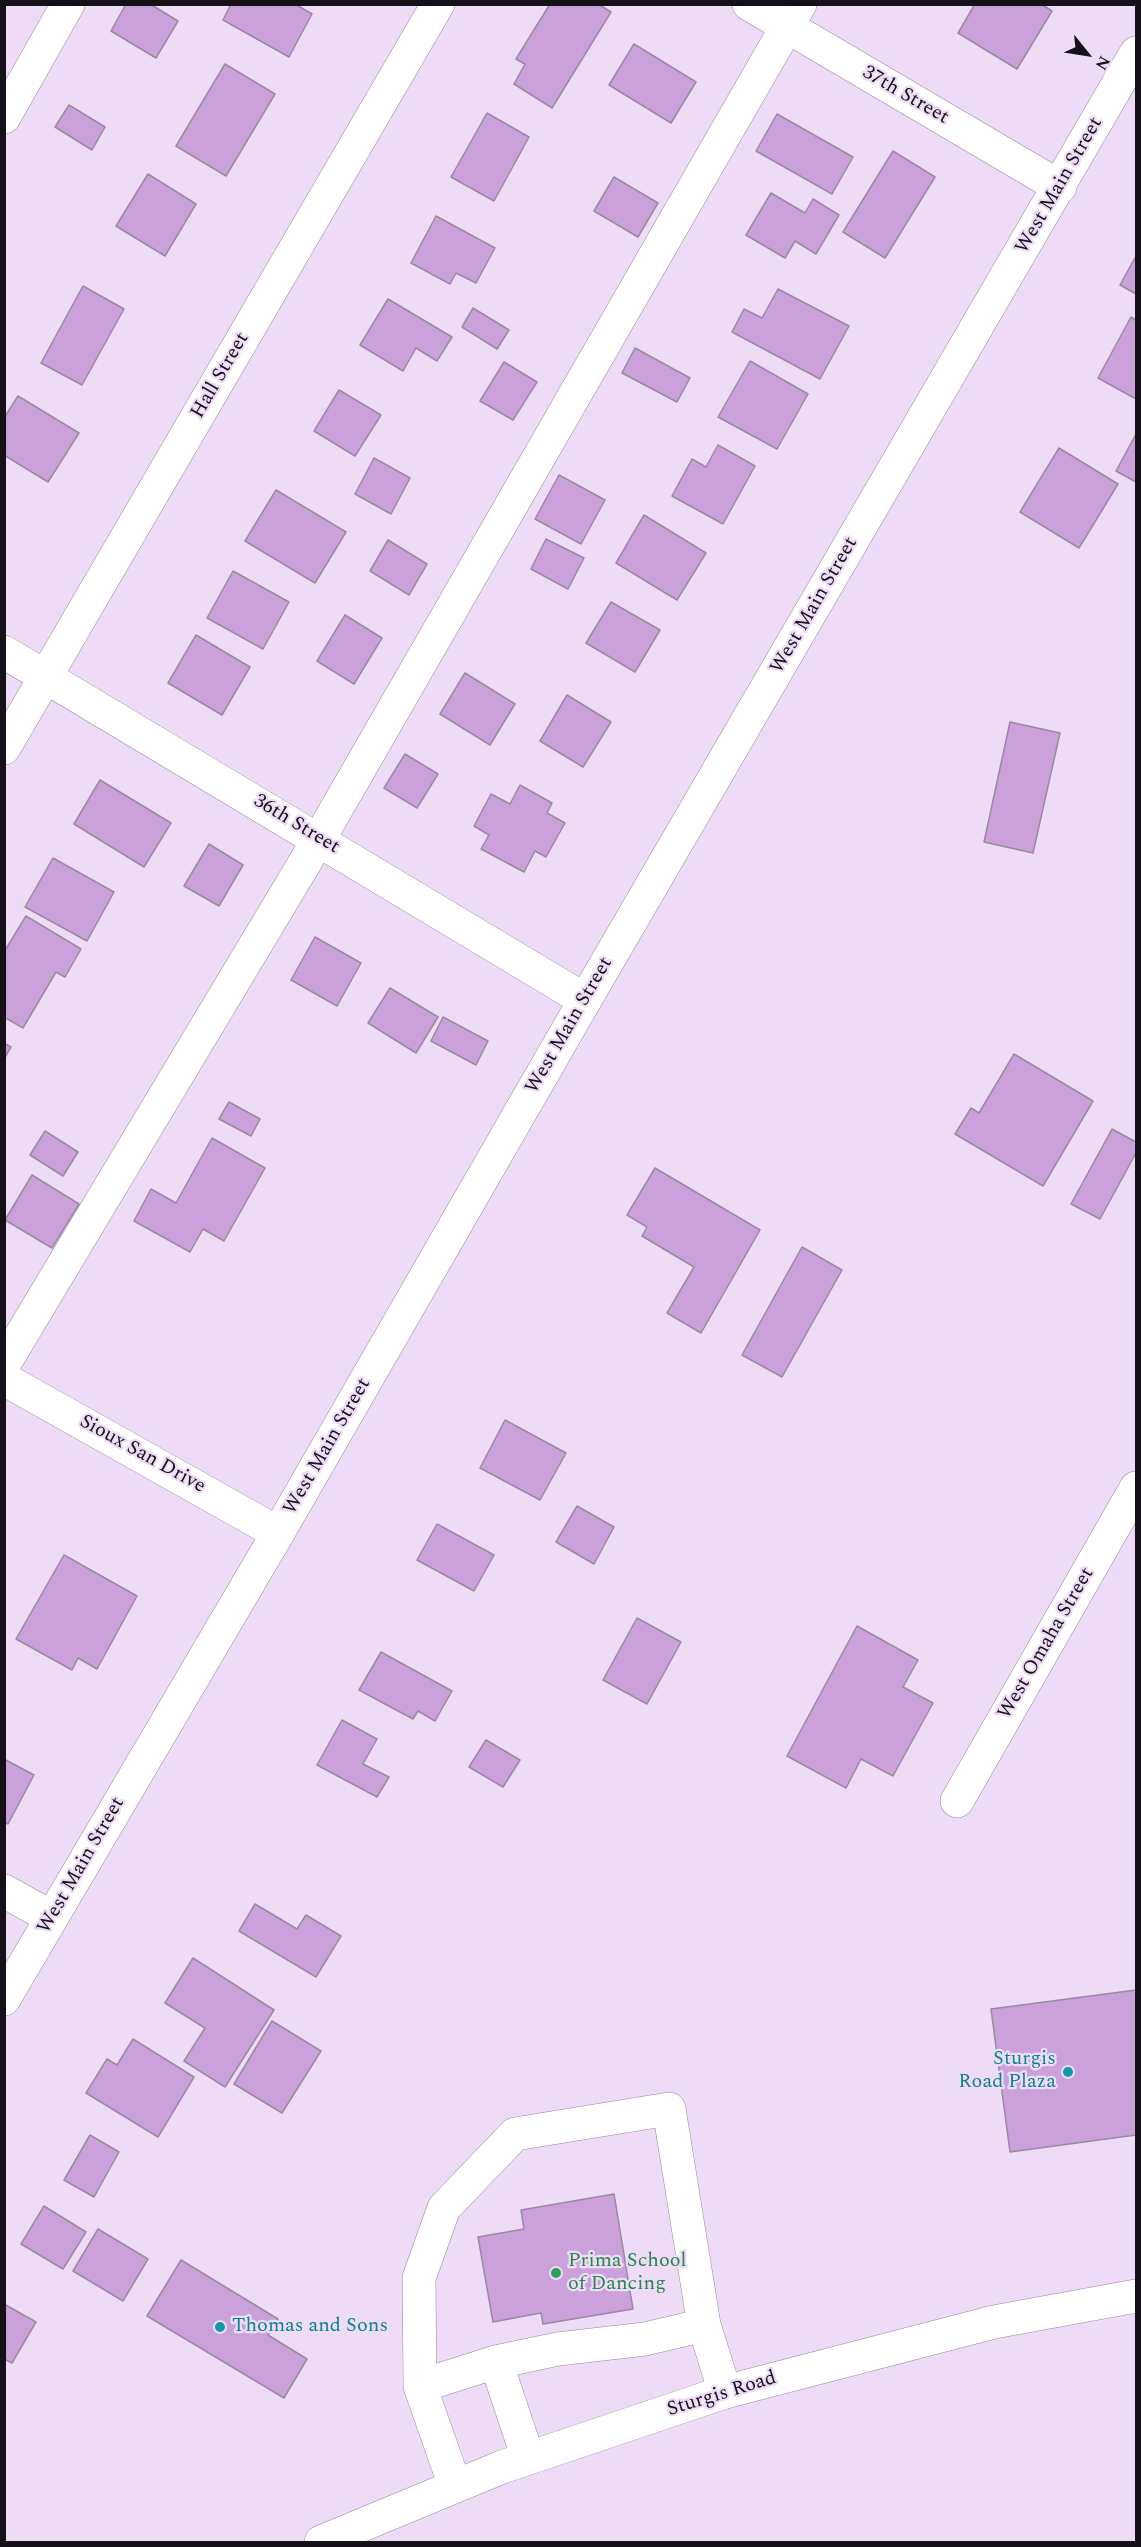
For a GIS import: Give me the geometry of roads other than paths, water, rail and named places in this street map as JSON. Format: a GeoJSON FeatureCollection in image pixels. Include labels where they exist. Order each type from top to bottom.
{"type":"FeatureCollection","features":[{"type":"Feature","properties":{"kind":"street"},"geometry":{"type":"LineString","coordinates":[[4,117],[68,4]]}},
{"type":"Feature","properties":{"kind":"street","name":"Hall Street"},"geometry":{"type":"LineString","coordinates":[[4,748],[438,4]]}},
{"type":"Feature","properties":{"kind":"street","name":"37th Street"},"geometry":{"type":"LineString","coordinates":[[749,4],[794,16],[1060,187]]}},
{"type":"Feature","properties":{"kind":"street"},"geometry":{"type":"LineString","coordinates":[[4,1364],[319,838],[794,16]]}},
{"type":"Feature","properties":{"kind":"street","name":"West Main Street"},"geometry":{"type":"LineString","coordinates":[[4,1999],[278,1533],[585,1000],[1060,187],[1125,97],[1137,53]]}},
{"type":"Feature","properties":{"kind":"street","name":"36th Street"},"geometry":{"type":"LineString","coordinates":[[4,652],[319,838],[585,1000]]}},
{"type":"Feature","properties":{"kind":"street","name":"Sioux San Drive"},"geometry":{"type":"LineString","coordinates":[[4,1379],[278,1533]]}},
{"type":"Feature","properties":{"kind":"street","name":"West Omaha Street"},"geometry":{"type":"LineString","coordinates":[[957,1800],[1137,1488]]}},
{"type":"Feature","properties":{"kind":"street"},"geometry":{"type":"LineString","coordinates":[[4,1891],[51,1917]]}},
{"type":"Feature","properties":{"kind":"street"},"geometry":{"type":"LineString","coordinates":[[455,2486],[420,2386],[419,2278],[444,2208],[515,2134],[669,2109],[704,2325],[725,2392]]}},
{"type":"Feature","properties":{"kind":"street","name":"Sturgis Road"},"geometry":{"type":"LineString","coordinates":[[321,2542],[528,2458],[725,2392],[994,2322],[1137,2296]]}},
{"type":"Feature","properties":{"kind":"street"},"geometry":{"type":"LineString","coordinates":[[420,2386],[496,2362],[558,2349],[645,2339],[704,2325]]}},
{"type":"Feature","properties":{"kind":"street"},"geometry":{"type":"LineString","coordinates":[[496,2362],[528,2458]]}},
{"type":"Feature","properties":{"kind":"place","name":"Sturgis Road Plaza"},"geometry":{"type":"Point","coordinates":[1068,2072]}},
{"type":"Feature","properties":{"kind":"place","name":"Prima School of Dancing"},"geometry":{"type":"Point","coordinates":[556,2273]}},
{"type":"Feature","properties":{"kind":"place","name":"Thomas and Sons"},"geometry":{"type":"Point","coordinates":[220,2327]}}]}
